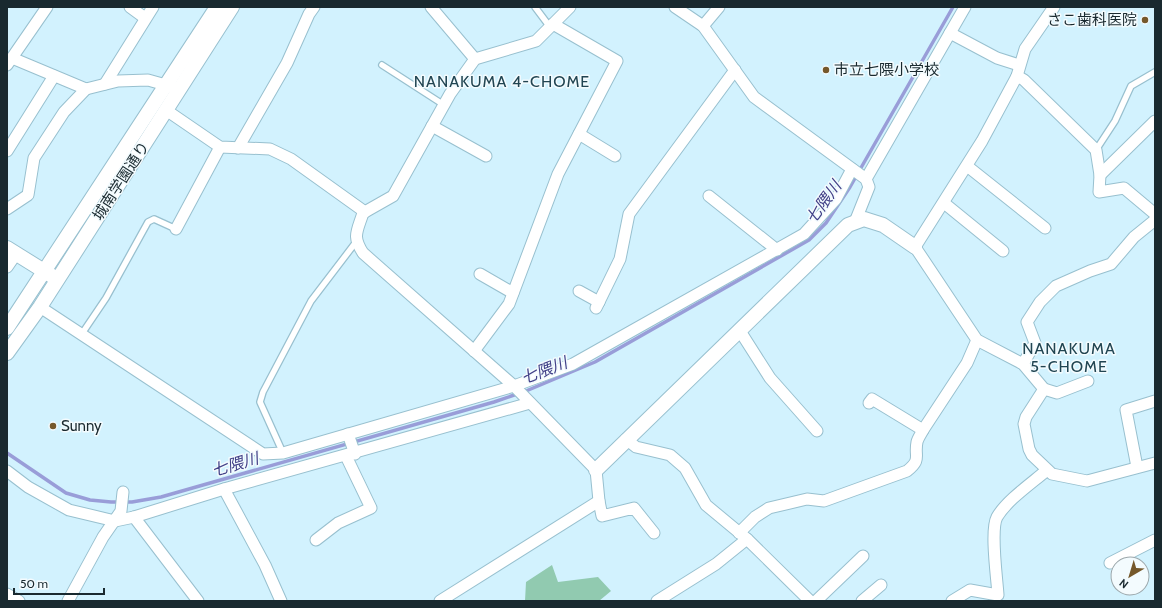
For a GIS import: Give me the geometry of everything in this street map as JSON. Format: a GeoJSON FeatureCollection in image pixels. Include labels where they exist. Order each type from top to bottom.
{"type":"FeatureCollection","features":[{"type":"Feature","properties":{"kind":"street"},"geometry":{"type":"LineString","coordinates":[[47,7],[9,61],[54,76],[86,89]]}},
{"type":"Feature","properties":{"kind":"street"},"geometry":{"type":"LineString","coordinates":[[130,7],[145,18]]}},
{"type":"Feature","properties":{"kind":"street"},"geometry":{"type":"LineString","coordinates":[[105,84],[153,7]]}},
{"type":"Feature","properties":{"kind":"street","name":"城南学園通り"},"geometry":{"type":"LineString","coordinates":[[7,328],[217,7]]}},
{"type":"Feature","properties":{"kind":"street","name":"城南学園通り"},"geometry":{"type":"LineString","coordinates":[[7,353],[40,307],[232,7]]}},
{"type":"Feature","properties":{"kind":"street"},"geometry":{"type":"LineString","coordinates":[[238,148],[287,63],[314,7]]}},
{"type":"Feature","properties":{"kind":"street"},"geometry":{"type":"LineString","coordinates":[[431,7],[475,59]]}},
{"type":"Feature","properties":{"kind":"street"},"geometry":{"type":"LineString","coordinates":[[570,7],[536,41],[475,59],[444,105],[393,196],[363,213],[356,234],[356,242],[363,253],[514,386],[596,470],[602,516],[634,508],[654,533]]}},
{"type":"Feature","properties":{"kind":"street"},"geometry":{"type":"LineString","coordinates":[[675,7],[703,26],[754,97],[866,179],[869,188],[855,222]]}},
{"type":"Feature","properties":{"kind":"street"},"geometry":{"type":"LineString","coordinates":[[703,26],[718,7]]}},
{"type":"Feature","properties":{"kind":"street"},"geometry":{"type":"LineString","coordinates":[[866,179],[965,7]]}},
{"type":"Feature","properties":{"kind":"street"},"geometry":{"type":"LineString","coordinates":[[915,247],[967,166],[1017,76],[1025,48],[1054,7]]}},
{"type":"Feature","properties":{"kind":"street"},"geometry":{"type":"LineString","coordinates":[[474,351],[509,304],[558,174],[617,61],[551,26]]}},
{"type":"Feature","properties":{"kind":"street"},"geometry":{"type":"LineString","coordinates":[[950,33],[997,58],[1019,65]]}},
{"type":"Feature","properties":{"kind":"street"},"geometry":{"type":"LineString","coordinates":[[580,291],[598,305],[620,259],[629,214],[735,70]]}},
{"type":"Feature","properties":{"kind":"street"},"geometry":{"type":"LineString","coordinates":[[7,151],[54,76]]}},
{"type":"Feature","properties":{"kind":"street"},"geometry":{"type":"LineString","coordinates":[[1017,76],[1024,80],[1096,150],[1100,175],[1099,192],[1124,188],[1155,214]]}},
{"type":"Feature","properties":{"kind":"street"},"geometry":{"type":"LineString","coordinates":[[7,209],[28,195],[34,158],[64,112],[86,89],[118,81],[148,80],[180,89]]}},
{"type":"Feature","properties":{"kind":"street"},"geometry":{"type":"LineString","coordinates":[[166,110],[220,147],[270,149],[291,159],[365,212]]}},
{"type":"Feature","properties":{"kind":"street"},"geometry":{"type":"LineString","coordinates":[[1100,175],[1155,121]]}},
{"type":"Feature","properties":{"kind":"street"},"geometry":{"type":"LineString","coordinates":[[432,126],[486,156]]}},
{"type":"Feature","properties":{"kind":"street"},"geometry":{"type":"LineString","coordinates":[[579,134],[615,156]]}},
{"type":"Feature","properties":{"kind":"street"},"geometry":{"type":"LineString","coordinates":[[176,229],[220,147]]}},
{"type":"Feature","properties":{"kind":"street"},"geometry":{"type":"LineString","coordinates":[[967,166],[1045,228]]}},
{"type":"Feature","properties":{"kind":"street"},"geometry":{"type":"LineString","coordinates":[[40,307],[81,336],[263,454],[283,454],[514,386],[573,364],[804,234],[814,225],[836,199],[852,169]]}},
{"type":"Feature","properties":{"kind":"street"},"geometry":{"type":"LineString","coordinates":[[709,196],[777,250]]}},
{"type":"Feature","properties":{"kind":"street"},"geometry":{"type":"LineString","coordinates":[[944,203],[1003,251]]}},
{"type":"Feature","properties":{"kind":"street"},"geometry":{"type":"LineString","coordinates":[[596,470],[626,439],[740,331],[848,225],[864,220],[883,225],[915,247],[977,340],[1023,364],[1044,388],[1057,393],[1088,381]]}},
{"type":"Feature","properties":{"kind":"street"},"geometry":{"type":"LineString","coordinates":[[1023,364],[1035,343],[1027,322],[1040,302],[1056,286],[1090,271],[1112,264],[1134,237],[1155,220]]}},
{"type":"Feature","properties":{"kind":"street"},"geometry":{"type":"LineString","coordinates":[[7,267],[12,251],[57,279]]}},
{"type":"Feature","properties":{"kind":"street"},"geometry":{"type":"LineString","coordinates":[[480,274],[513,293]]}},
{"type":"Feature","properties":{"kind":"street"},"geometry":{"type":"LineString","coordinates":[[740,331],[770,378],[817,431]]}},
{"type":"Feature","properties":{"kind":"street"},"geometry":{"type":"LineString","coordinates":[[664,599],[716,564],[743,536],[755,517],[769,508],[807,499],[824,501],[907,471],[917,461],[917,442],[923,430],[967,363],[977,340]]}},
{"type":"Feature","properties":{"kind":"street"},"geometry":{"type":"LineString","coordinates":[[1044,388],[1026,417],[1024,424],[1029,449],[1032,455],[1052,474],[1087,481],[1155,463]]}},
{"type":"Feature","properties":{"kind":"street"},"geometry":{"type":"LineString","coordinates":[[869,403],[872,399],[923,430]]}},
{"type":"Feature","properties":{"kind":"street"},"geometry":{"type":"LineString","coordinates":[[7,471],[28,487],[69,510],[115,521],[134,518],[224,489],[350,455],[528,401]]}},
{"type":"Feature","properties":{"kind":"street"},"geometry":{"type":"LineString","coordinates":[[1137,467],[1126,410],[1155,402]]}},
{"type":"Feature","properties":{"kind":"street"},"geometry":{"type":"LineString","coordinates":[[316,540],[338,523],[371,508],[350,455],[348,434]]}},
{"type":"Feature","properties":{"kind":"street"},"geometry":{"type":"LineString","coordinates":[[626,439],[636,447],[670,455],[685,468],[706,505],[743,536],[811,601],[863,556]]}},
{"type":"Feature","properties":{"kind":"street"},"geometry":{"type":"LineString","coordinates":[[283,454],[290,471]]}},
{"type":"Feature","properties":{"kind":"street"},"geometry":{"type":"LineString","coordinates":[[952,601],[970,590],[998,595],[994,534],[997,518],[1008,504],[1047,470]]}},
{"type":"Feature","properties":{"kind":"street"},"geometry":{"type":"LineString","coordinates":[[224,489],[265,565],[281,601]]}},
{"type":"Feature","properties":{"kind":"street"},"geometry":{"type":"LineString","coordinates":[[68,601],[103,537],[121,511],[123,492]]}},
{"type":"Feature","properties":{"kind":"street"},"geometry":{"type":"LineString","coordinates":[[440,601],[599,501]]}},
{"type":"Feature","properties":{"kind":"street"},"geometry":{"type":"LineString","coordinates":[[134,518],[198,601]]}},
{"type":"Feature","properties":{"kind":"street"},"geometry":{"type":"LineString","coordinates":[[1124,556],[1155,540]]}},
{"type":"Feature","properties":{"kind":"street"},"geometry":{"type":"LineString","coordinates":[[862,601],[881,584]]}},
{"type":"Feature","properties":{"kind":"street"},"geometry":{"type":"LineString","coordinates":[[7,594],[20,601]]}},
{"type":"Feature","properties":{"kind":"lane"},"geometry":{"type":"LineString","coordinates":[[535,7],[551,26]]}},
{"type":"Feature","properties":{"kind":"lane"},"geometry":{"type":"LineString","coordinates":[[382,65],[444,105]]}},
{"type":"Feature","properties":{"kind":"lane"},"geometry":{"type":"LineString","coordinates":[[1096,150],[1115,121],[1131,86],[1155,72]]}},
{"type":"Feature","properties":{"kind":"lane"},"geometry":{"type":"LineString","coordinates":[[81,336],[106,298],[148,222],[154,219],[176,229]]}},
{"type":"Feature","properties":{"kind":"lane"},"geometry":{"type":"LineString","coordinates":[[283,454],[260,402],[263,392],[311,301],[356,242]]}},
{"type":"Feature","properties":{"kind":"green space"},"geometry":{"type":"Polygon","coordinates":[[[552,565],[558,582],[598,577],[611,591],[599,601],[525,601],[526,582],[552,565]]]}},
{"type":"Feature","properties":{"kind":"waterway","name":"七隈川"},"geometry":{"type":"LineString","coordinates":[[7,453],[66,493],[90,500],[132,502],[161,497],[494,402],[526,391],[595,362],[809,240],[826,223],[850,187],[953,7]]}},
{"type":"Feature","properties":{"kind":"place","name":"さこ歯科医院"},"geometry":{"type":"Point","coordinates":[1145,20]}},
{"type":"Feature","properties":{"kind":"place","name":"市立七隈小学校"},"geometry":{"type":"Point","coordinates":[826,70]}},
{"type":"Feature","properties":{"kind":"place","name":"Sunny"},"geometry":{"type":"Point","coordinates":[53,426]}},
{"type":"Feature","properties":{"kind":"district","name":"NANAKUMA 4-CHOME"},"geometry":{"type":"Point","coordinates":[502,81]}},
{"type":"Feature","properties":{"kind":"district","name":"NANAKUMA 5-CHOME"},"geometry":{"type":"Point","coordinates":[1069,357]}}]}
